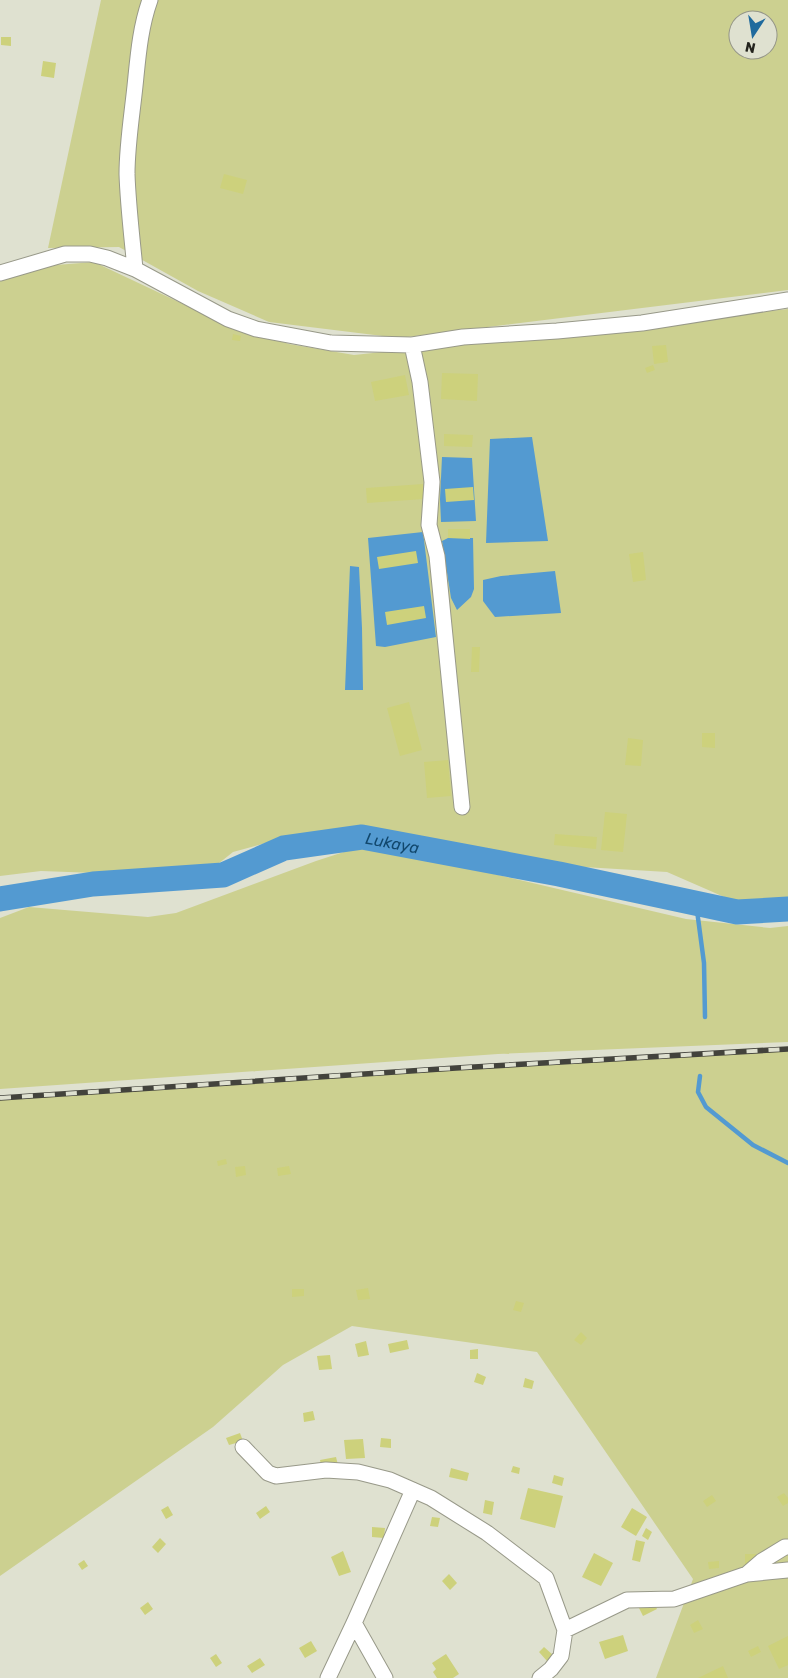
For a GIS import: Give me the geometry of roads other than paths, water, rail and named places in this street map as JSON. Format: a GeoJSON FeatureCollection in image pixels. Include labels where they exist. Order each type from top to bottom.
{"type":"FeatureCollection","features":[{"type":"Feature","properties":{"kind":"street"},"geometry":{"type":"LineString","coordinates":[[135,269],[129,215],[128,157],[139,44],[145,12],[150,0]]}},
{"type":"Feature","properties":{"kind":"street"},"geometry":{"type":"LineString","coordinates":[[0,273],[64,254],[90,254],[107,258],[135,269],[228,319],[256,329],[331,343],[412,345],[463,337],[642,323],[788,300]]}},
{"type":"Feature","properties":{"kind":"street"},"geometry":{"type":"LineString","coordinates":[[412,345],[420,382],[432,482],[429,526],[437,556],[462,807]]}},
{"type":"Feature","properties":{"kind":"street"},"geometry":{"type":"LineString","coordinates":[[243,1447],[268,1472],[276,1476],[326,1470],[358,1472],[390,1480],[414,1490],[431,1498],[487,1533],[546,1578],[565,1630],[561,1656],[551,1669],[540,1678]]}},
{"type":"Feature","properties":{"kind":"street"},"geometry":{"type":"LineString","coordinates":[[328,1678],[414,1490]]}},
{"type":"Feature","properties":{"kind":"street"},"geometry":{"type":"LineString","coordinates":[[746,1574],[762,1561],[788,1547]]}},
{"type":"Feature","properties":{"kind":"street"},"geometry":{"type":"LineString","coordinates":[[565,1630],[627,1600],[674,1599],[746,1574],[788,1570]]}},
{"type":"Feature","properties":{"kind":"street"},"geometry":{"type":"LineString","coordinates":[[354,1624],[385,1678]]}},
{"type":"Feature","properties":{"kind":"water"},"geometry":{"type":"Polygon","coordinates":[[[532,437],[548,541],[486,543],[490,439],[532,437]]]}},
{"type":"Feature","properties":{"kind":"water"},"geometry":{"type":"Polygon","coordinates":[[[442,457],[472,458],[476,521],[441,522],[442,457]]]}},
{"type":"Feature","properties":{"kind":"water"},"geometry":{"type":"Polygon","coordinates":[[[423,532],[436,637],[385,647],[376,646],[368,538],[423,532]]]}},
{"type":"Feature","properties":{"kind":"water"},"geometry":{"type":"Polygon","coordinates":[[[448,538],[473,538],[474,589],[471,597],[457,610],[451,598],[442,541],[448,538]]]}},
{"type":"Feature","properties":{"kind":"water"},"geometry":{"type":"Polygon","coordinates":[[[350,566],[359,567],[363,690],[345,690],[350,566]]]}},
{"type":"Feature","properties":{"kind":"water"},"geometry":{"type":"Polygon","coordinates":[[[555,571],[561,613],[495,617],[483,601],[483,580],[501,576],[555,571]]]}},
{"type":"Feature","properties":{"kind":"waterway","name":"Lukaya"},"geometry":{"type":"LineString","coordinates":[[0,899],[93,884],[223,875],[284,848],[362,837],[559,874],[737,912],[788,909]]}},
{"type":"Feature","properties":{"kind":"waterway"},"geometry":{"type":"LineString","coordinates":[[696,903],[704,963],[705,1017]]}},
{"type":"Feature","properties":{"kind":"waterway"},"geometry":{"type":"LineString","coordinates":[[700,1076],[698,1092],[706,1107],[753,1145],[788,1163]]}},
{"type":"Feature","properties":{"kind":"railway"},"geometry":{"type":"LineString","coordinates":[[0,1098],[456,1068],[788,1049]]}}]}
